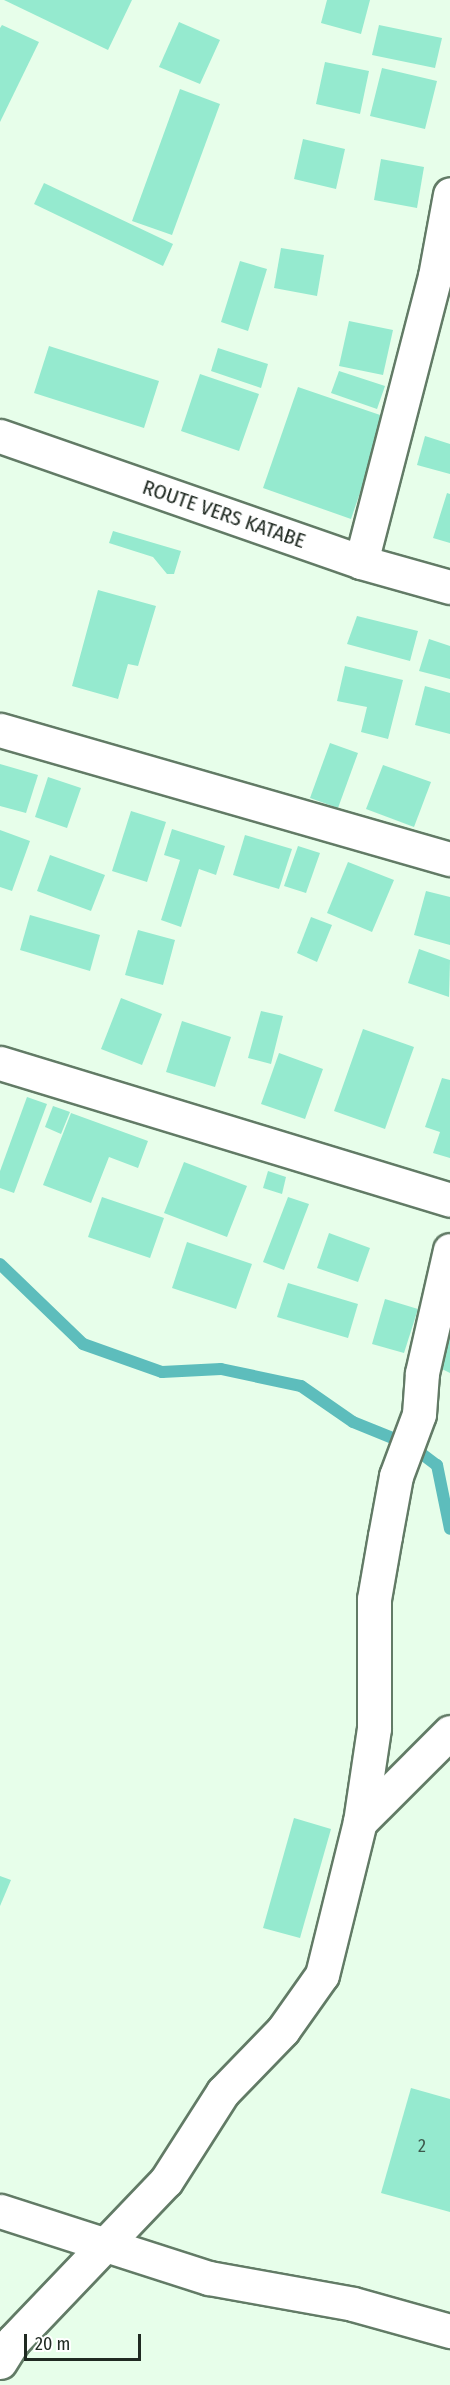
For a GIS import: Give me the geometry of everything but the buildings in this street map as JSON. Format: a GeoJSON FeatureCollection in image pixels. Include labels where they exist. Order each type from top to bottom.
{"type":"FeatureCollection","features":[{"type":"Feature","properties":{"kind":"street"},"geometry":{"type":"LineString","coordinates":[[361,562],[442,278],[450,194]]}},
{"type":"Feature","properties":{"kind":"street","name":"ROUTE VERS KATABE"},"geometry":{"type":"LineString","coordinates":[[0,436],[361,562],[450,587]]}},
{"type":"Feature","properties":{"kind":"street"},"geometry":{"type":"LineString","coordinates":[[0,730],[448,853]]}},
{"type":"Feature","properties":{"kind":"street"},"geometry":{"type":"LineString","coordinates":[[0,1063],[450,1200]]}},
{"type":"Feature","properties":{"kind":"street"},"geometry":{"type":"LineString","coordinates":[[0,2362],[12,2341],[102,2244],[166,2181],[223,2092],[283,2030],[322,1975],[360,1822],[374,1728],[374,1599],[396,1476],[419,1414],[422,1373],[450,1250]]}},
{"type":"Feature","properties":{"kind":"street"},"geometry":{"type":"LineString","coordinates":[[360,1822],[450,1732]]}},
{"type":"Feature","properties":{"kind":"street"},"geometry":{"type":"LineString","coordinates":[[0,2211],[209,2278],[353,2304],[450,2331]]}},
{"type":"Feature","properties":{"kind":"waterway"},"geometry":{"type":"LineString","coordinates":[[0,1264],[83,1344],[162,1372],[221,1369],[301,1386],[353,1422],[410,1445],[437,1465],[450,1529]]}}]}
